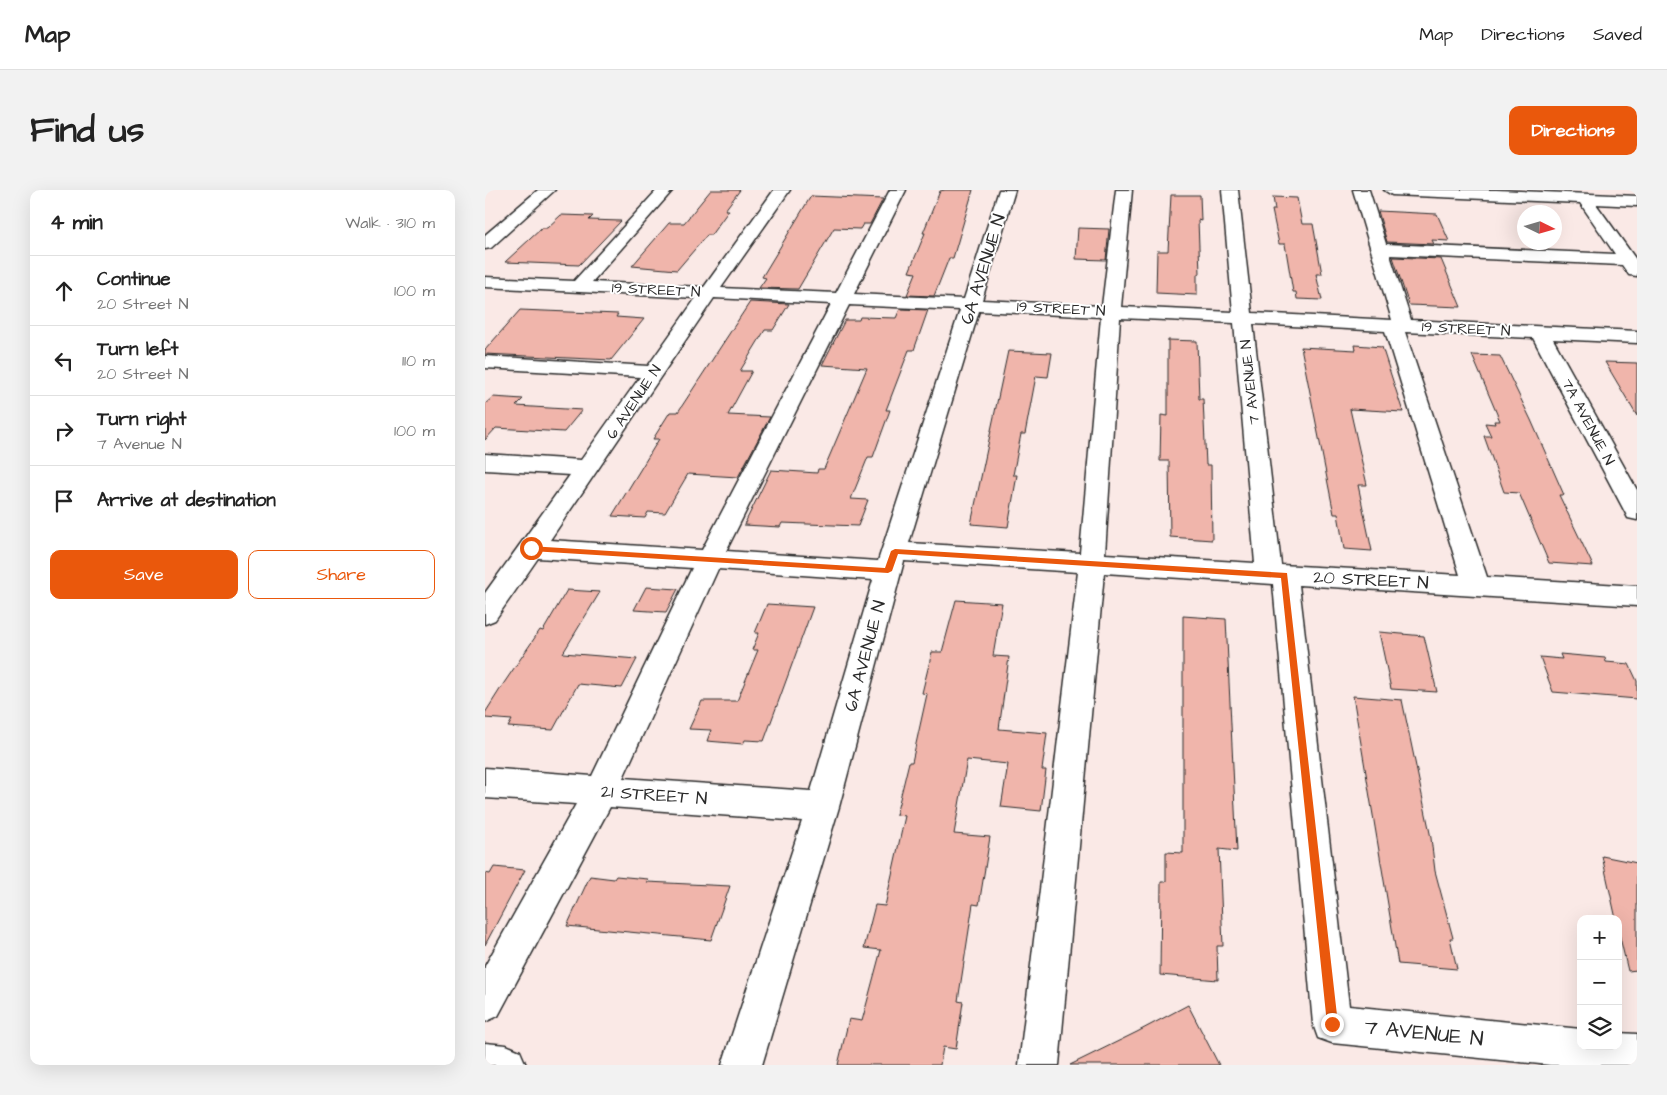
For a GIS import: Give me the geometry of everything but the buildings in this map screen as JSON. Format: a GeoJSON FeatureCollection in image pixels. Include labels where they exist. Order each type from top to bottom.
{"type":"FeatureCollection","features":[{"type":"Feature","properties":{"kind":"street"},"geometry":{"type":"LineString","coordinates":[[485,244],[547,190]]}},
{"type":"Feature","properties":{"kind":"street"},"geometry":{"type":"LineString","coordinates":[[578,287],[665,190]]}},
{"type":"Feature","properties":{"kind":"street","name":"6 AVENUE N"},"geometry":{"type":"LineString","coordinates":[[489,602],[531,548],[588,468],[707,293],[782,190]]}},
{"type":"Feature","properties":{"kind":"street"},"geometry":{"type":"LineString","coordinates":[[485,1002],[601,791],[709,560],[898,190]]}},
{"type":"Feature","properties":{"kind":"street","name":"6A AVENUE N"},"geometry":{"type":"LineString","coordinates":[[741,1065],[823,807],[892,561],[1007,190]]}},
{"type":"Feature","properties":{"kind":"street"},"geometry":{"type":"LineString","coordinates":[[1039,1065],[1092,563],[1111,312],[1124,190]]}},
{"type":"Feature","properties":{"kind":"street","name":"7 AVENUE N"},"geometry":{"type":"LineString","coordinates":[[1231,190],[1243,318],[1277,574],[1332,1024],[1637,1054]]}},
{"type":"Feature","properties":{"kind":"street"},"geometry":{"type":"LineString","coordinates":[[1361,190],[1380,249],[1398,325],[1477,587]]}},
{"type":"Feature","properties":{"kind":"street"},"geometry":{"type":"LineString","coordinates":[[1393,190],[1637,201]]}},
{"type":"Feature","properties":{"kind":"street"},"geometry":{"type":"LineString","coordinates":[[1584,198],[1637,274]]}},
{"type":"Feature","properties":{"kind":"street"},"geometry":{"type":"LineString","coordinates":[[1380,249],[1626,260]]}},
{"type":"Feature","properties":{"kind":"street","name":"19 STREET N"},"geometry":{"type":"LineString","coordinates":[[485,282],[1637,337]]}},
{"type":"Feature","properties":{"kind":"street","name":"7A AVENUE N"},"geometry":{"type":"LineString","coordinates":[[1540,332],[1637,512]]}},
{"type":"Feature","properties":{"kind":"street"},"geometry":{"type":"LineString","coordinates":[[485,362],[654,372]]}},
{"type":"Feature","properties":{"kind":"street"},"geometry":{"type":"LineString","coordinates":[[485,462],[588,468]]}},
{"type":"Feature","properties":{"kind":"street","name":"20 STREET N"},"geometry":{"type":"LineString","coordinates":[[531,548],[709,560],[1092,563],[1637,596]]}},
{"type":"Feature","properties":{"kind":"street","name":"21 STREET N"},"geometry":{"type":"LineString","coordinates":[[485,783],[823,807]]}},
{"type":"Feature","properties":{"kind":"street"},"geometry":{"type":"LineString","coordinates":[[485,1063],[506,1065]]}},
{"type":"Feature","properties":{"kind":"route"},"geometry":{"type":"LineString","coordinates":[[531,548],[888,571],[895,551],[1285,575],[1332,1024]]}}]}
